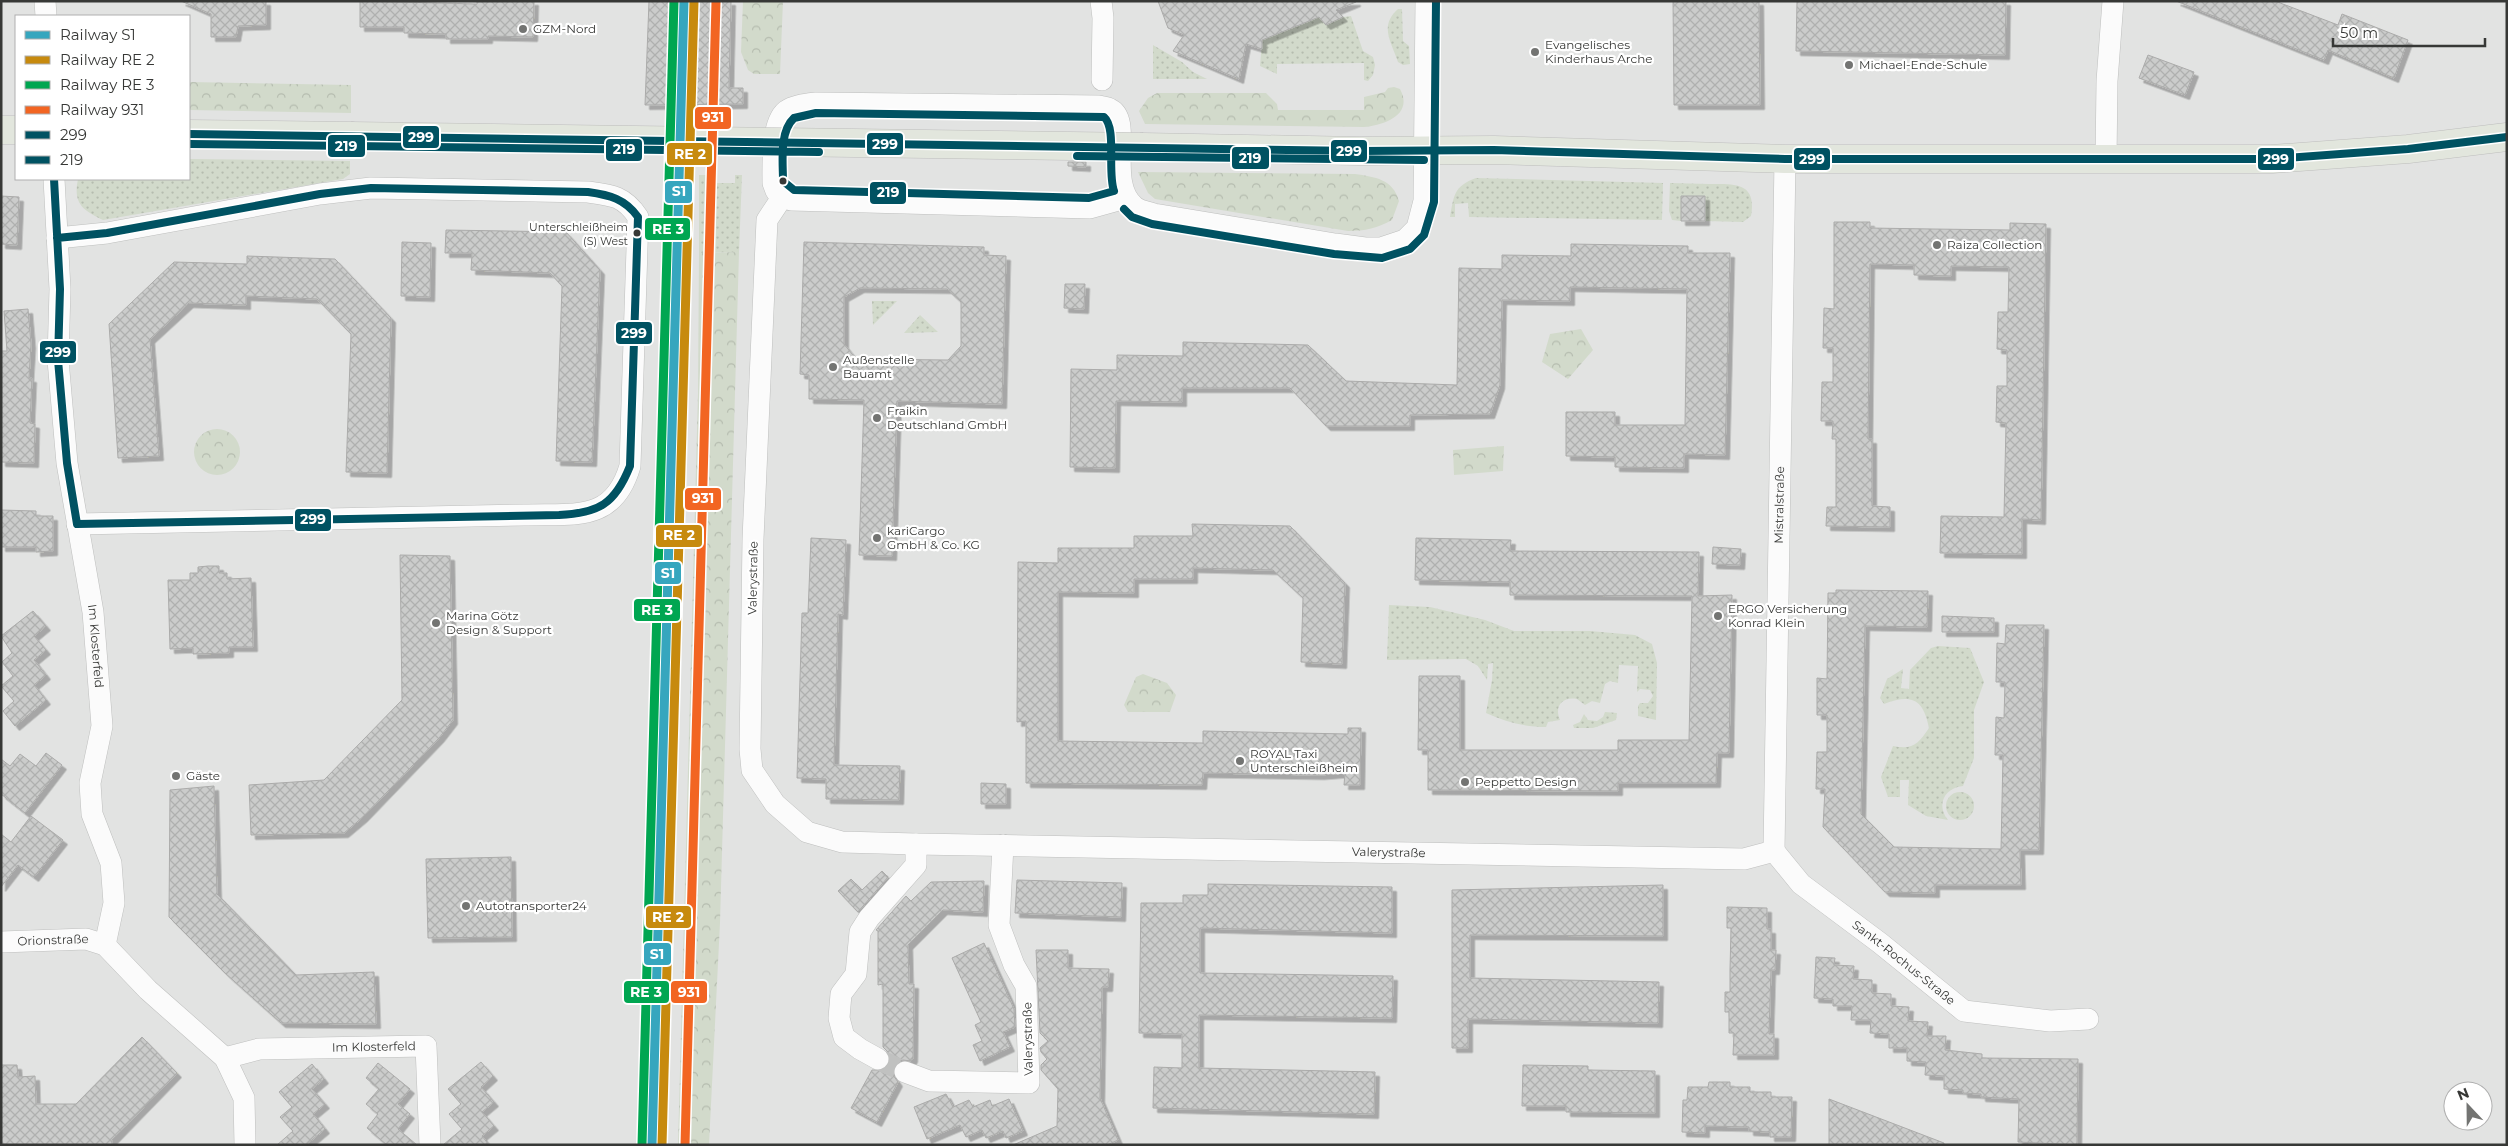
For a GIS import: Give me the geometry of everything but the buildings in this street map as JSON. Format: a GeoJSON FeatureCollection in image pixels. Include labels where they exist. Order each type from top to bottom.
{"type":"FeatureCollection","features":[{"type":"Feature","properties":{"kind":"main road"},"geometry":{"type":"LineString","coordinates":[[1,130],[15,130]]}},
{"type":"Feature","properties":{"kind":"main road"},"geometry":{"type":"LineString","coordinates":[[190,134],[1359,151],[1601,152],[1785,159],[2106,160],[2272,159],[2408,150],[2507,137]]}},
{"type":"Feature","properties":{"kind":"street"},"geometry":{"type":"LineString","coordinates":[[45,1],[46,15]]}},
{"type":"Feature","properties":{"kind":"street"},"geometry":{"type":"LineString","coordinates":[[1101,1],[1103,18],[1102,80]]}},
{"type":"Feature","properties":{"kind":"street"},"geometry":{"type":"LineString","coordinates":[[1126,198],[1090,208],[806,202],[783,196],[776,191],[773,183],[776,127],[786,111],[795,106],[816,103],[1099,106],[1111,109],[1120,119],[1120,174],[1126,198],[1137,208],[1154,214],[1335,244],[1382,248],[1406,240],[1417,228],[1424,200],[1426,1]]}},
{"type":"Feature","properties":{"kind":"street"},"geometry":{"type":"LineString","coordinates":[[2106,160],[2107,81],[2113,1]]}},
{"type":"Feature","properties":{"kind":"street","name":"Mistralstraße"},"geometry":{"type":"LineString","coordinates":[[1774,851],[1785,159]]}},
{"type":"Feature","properties":{"kind":"street","name":"Im Klosterfeld"},"geometry":{"type":"LineString","coordinates":[[54,180],[60,289],[58,360],[66,463],[93,612],[102,726],[90,783],[92,814],[111,863],[114,903],[105,945]]}},
{"type":"Feature","properties":{"kind":"street"},"geometry":{"type":"LineString","coordinates":[[57,238],[107,233],[320,194],[371,188],[588,192],[613,195],[630,206],[638,217],[630,466],[617,496],[603,507],[590,512],[524,515],[77,524]]}},
{"type":"Feature","properties":{"kind":"street","name":"Valerystraße"},"geometry":{"type":"LineString","coordinates":[[783,196],[767,220],[753,539],[752,770],[775,804],[807,832],[842,842],[916,844],[1744,860],[1774,851]]}},
{"type":"Feature","properties":{"kind":"street"},"geometry":{"type":"LineString","coordinates":[[878,1059],[860,1050],[844,1037],[839,1018],[841,994],[856,974],[860,932],[869,918],[916,865],[916,844]]}},
{"type":"Feature","properties":{"kind":"street","name":"Valerystraße"},"geometry":{"type":"LineString","coordinates":[[905,1072],[929,1081],[1029,1083],[1026,986],[1014,965],[999,924],[1003,845]]}},
{"type":"Feature","properties":{"kind":"street","name":"Sankt-Rochus-Straße"},"geometry":{"type":"LineString","coordinates":[[1774,851],[1801,884],[1880,943],[1964,1011],[2050,1021],[2088,1019]]}},
{"type":"Feature","properties":{"kind":"street","name":"Orionstraße"},"geometry":{"type":"LineString","coordinates":[[1,942],[86,939],[105,945]]}},
{"type":"Feature","properties":{"kind":"street"},"geometry":{"type":"LineString","coordinates":[[105,945],[148,990],[225,1058],[244,1098],[245,1145]]}},
{"type":"Feature","properties":{"kind":"street","name":"Im Klosterfeld"},"geometry":{"type":"LineString","coordinates":[[225,1058],[259,1049],[426,1046],[430,1145]]}},
{"type":"Feature","properties":{"kind":"green space"},"geometry":{"type":"Polygon","coordinates":[[[743,1],[783,1],[780,74],[754,74],[748,70],[741,52],[743,1]]]}},
{"type":"Feature","properties":{"kind":"green space"},"geometry":{"type":"Polygon","coordinates":[[[1398,9],[1402,9],[1403,41],[1409,46],[1410,64],[1403,65],[1398,62],[1388,34],[1389,22],[1392,15],[1398,9]]]}},
{"type":"Feature","properties":{"kind":"green space"},"geometry":{"type":"Polygon","coordinates":[[[1351,16],[1363,51],[1373,57],[1375,65],[1373,75],[1368,81],[1364,80],[1364,63],[1277,64],[1277,74],[1260,66],[1262,40],[1319,17],[1326,25],[1343,17],[1351,16]]]}},
{"type":"Feature","properties":{"kind":"green space"},"geometry":{"type":"Polygon","coordinates":[[[1153,45],[1182,62],[1193,72],[1207,79],[1153,79],[1153,45]]]}},
{"type":"Feature","properties":{"kind":"green space"},"geometry":{"type":"Polygon","coordinates":[[[190,82],[351,85],[351,113],[190,110],[190,82]]]}},
{"type":"Feature","properties":{"kind":"green space"},"geometry":{"type":"Polygon","coordinates":[[[1388,88],[1400,89],[1403,98],[1403,106],[1400,112],[1388,121],[1364,127],[1145,124],[1139,111],[1148,98],[1157,93],[1266,93],[1277,104],[1278,110],[1364,110],[1364,97],[1385,92],[1388,88]]]}},
{"type":"Feature","properties":{"kind":"green space"},"geometry":{"type":"Polygon","coordinates":[[[190,159],[350,161],[350,174],[343,179],[103,220],[90,213],[81,205],[78,200],[78,180],[190,180],[190,159]]]}},
{"type":"Feature","properties":{"kind":"green space"},"geometry":{"type":"Polygon","coordinates":[[[1138,172],[1355,174],[1382,180],[1392,188],[1399,201],[1392,220],[1371,228],[1348,231],[1155,199],[1148,193],[1138,172]]]}},
{"type":"Feature","properties":{"kind":"green space"},"geometry":{"type":"Polygon","coordinates":[[[699,175],[707,175],[707,183],[735,183],[735,175],[742,175],[739,252],[699,253],[699,175]]]}},
{"type":"Feature","properties":{"kind":"green space"},"geometry":{"type":"Polygon","coordinates":[[[1476,178],[1663,183],[1662,220],[1469,217],[1468,203],[1455,204],[1455,217],[1450,217],[1456,192],[1463,184],[1476,178]]]}},
{"type":"Feature","properties":{"kind":"green space"},"geometry":{"type":"Polygon","coordinates":[[[1670,183],[1727,184],[1742,187],[1751,197],[1751,216],[1743,222],[1705,221],[1705,196],[1681,196],[1681,221],[1672,220],[1669,211],[1670,183]]]}},
{"type":"Feature","properties":{"kind":"green space"},"geometry":{"type":"Polygon","coordinates":[[[739,252],[720,923],[709,1145],[678,1145],[698,393],[699,253],[739,252]]]}},
{"type":"Feature","properties":{"kind":"green space"},"geometry":{"type":"Polygon","coordinates":[[[872,301],[897,301],[873,325],[872,301]]]}},
{"type":"Feature","properties":{"kind":"green space"},"geometry":{"type":"Polygon","coordinates":[[[920,315],[938,332],[904,333],[920,315]]]}},
{"type":"Feature","properties":{"kind":"green space"},"geometry":{"type":"Polygon","coordinates":[[[1581,329],[1593,350],[1568,379],[1542,362],[1550,334],[1581,329]]]}},
{"type":"Feature","properties":{"kind":"green space"},"geometry":{"type":"Polygon","coordinates":[[[217,429],[230,433],[236,439],[240,452],[236,465],[230,471],[217,475],[204,471],[198,465],[194,452],[198,439],[204,433],[217,429]]]}},
{"type":"Feature","properties":{"kind":"green space"},"geometry":{"type":"Polygon","coordinates":[[[1504,446],[1503,471],[1454,475],[1453,450],[1504,446]]]}},
{"type":"Feature","properties":{"kind":"green space"},"geometry":{"type":"Polygon","coordinates":[[[1389,605],[1430,607],[1485,620],[1514,631],[1590,631],[1635,635],[1652,644],[1657,663],[1656,720],[1638,716],[1638,706],[1640,703],[1648,703],[1653,696],[1650,690],[1640,689],[1637,692],[1638,666],[1619,665],[1618,683],[1610,681],[1605,684],[1600,703],[1592,701],[1585,705],[1577,699],[1567,699],[1559,707],[1558,715],[1560,720],[1548,722],[1546,727],[1515,723],[1486,713],[1493,663],[1488,664],[1487,680],[1478,666],[1466,659],[1387,660],[1389,605]]]}},
{"type":"Feature","properties":{"kind":"green space"},"geometry":{"type":"Polygon","coordinates":[[[1938,646],[1970,648],[1984,682],[1974,710],[1974,758],[1963,786],[1951,790],[1942,803],[1944,814],[1948,820],[1926,816],[1908,805],[1909,780],[1900,780],[1900,797],[1888,797],[1881,777],[1893,746],[1906,747],[1918,742],[1929,728],[1923,710],[1914,701],[1902,699],[1884,704],[1880,698],[1887,679],[1903,669],[1901,688],[1909,689],[1910,670],[1931,648],[1938,646]]]}},
{"type":"Feature","properties":{"kind":"green space"},"geometry":{"type":"Polygon","coordinates":[[[1143,674],[1167,683],[1176,695],[1170,712],[1128,712],[1124,705],[1136,677],[1143,674]]]}},
{"type":"Feature","properties":{"kind":"green space"},"geometry":{"type":"Polygon","coordinates":[[[1605,712],[1617,713],[1616,720],[1593,728],[1574,728],[1573,725],[1580,722],[1584,714],[1588,720],[1597,721],[1603,717],[1605,712]]]}},
{"type":"Feature","properties":{"kind":"green space"},"geometry":{"type":"Polygon","coordinates":[[[1960,792],[1970,796],[1974,806],[1970,816],[1960,820],[1950,816],[1946,806],[1950,796],[1960,792]]]}},
{"type":"Feature","properties":{"kind":"tunnel"},"geometry":{"type":"LineString","coordinates":[[878,1059],[905,1072]]}},
{"type":"Feature","properties":{"kind":"rail line","name":"S1"},"geometry":{"type":"LineString","coordinates":[[652,1145],[684,1]]}},
{"type":"Feature","properties":{"kind":"rail line","name":"931"},"geometry":{"type":"LineString","coordinates":[[685,1145],[716,2]]}},
{"type":"Feature","properties":{"kind":"transit line"},"geometry":{"type":"LineString","coordinates":[[642,1145],[674,1]]}},
{"type":"Feature","properties":{"kind":"transit line"},"geometry":{"type":"LineString","coordinates":[[662,1145],[694,1]]}},
{"type":"Feature","properties":{"kind":"transit line","name":"219"},"geometry":{"type":"LineString","coordinates":[[1124,209],[1132,217],[1152,224],[1334,254],[1382,258],[1410,249],[1424,235],[1434,202],[1436,1]]}},
{"type":"Feature","properties":{"kind":"transit line","name":"219"},"geometry":{"type":"LineString","coordinates":[[816,113],[1104,117],[1110,131],[1111,173],[1114,191],[1089,198],[794,190],[783,181],[783,148],[786,131],[794,118],[816,113]]}},
{"type":"Feature","properties":{"kind":"transit line","name":"299"},"geometry":{"type":"LineString","coordinates":[[190,134],[1359,151],[1494,150],[1785,159],[2272,159],[2408,149],[2507,137]]}},
{"type":"Feature","properties":{"kind":"transit line","name":"219"},"geometry":{"type":"LineString","coordinates":[[190,144],[819,152]]}},
{"type":"Feature","properties":{"kind":"transit line","name":"219"},"geometry":{"type":"LineString","coordinates":[[1077,156],[1424,160]]}},
{"type":"Feature","properties":{"kind":"transit line","name":"299"},"geometry":{"type":"LineString","coordinates":[[54,180],[60,289],[58,360],[67,463],[77,524]]}},
{"type":"Feature","properties":{"kind":"transit line","name":"299"},"geometry":{"type":"LineString","coordinates":[[57,238],[107,233],[320,194],[371,188],[588,192],[616,199],[628,206],[638,217],[630,466],[611,498],[595,509],[559,515],[77,524]]}},
{"type":"Feature","properties":{"kind":"place","name":"GZM-Nord"},"geometry":{"type":"Point","coordinates":[523,29]}},
{"type":"Feature","properties":{"kind":"place","name":"Evangelisches Kinderhaus Arche"},"geometry":{"type":"Point","coordinates":[1535,52]}},
{"type":"Feature","properties":{"kind":"place","name":"Michael-Ende-Schule"},"geometry":{"type":"Point","coordinates":[1849,65]}},
{"type":"Feature","properties":{"kind":"place","name":"Unterschleißheim (S) West"},"geometry":{"type":"Point","coordinates":[637,233]}},
{"type":"Feature","properties":{"kind":"place","name":"Raiza Collection"},"geometry":{"type":"Point","coordinates":[1937,245]}},
{"type":"Feature","properties":{"kind":"place","name":"Außenstelle Bauamt"},"geometry":{"type":"Point","coordinates":[833,367]}},
{"type":"Feature","properties":{"kind":"place","name":"Fraikin Deutschland GmbH"},"geometry":{"type":"Point","coordinates":[877,418]}},
{"type":"Feature","properties":{"kind":"place","name":"kariCargo GmbH & Co. KG"},"geometry":{"type":"Point","coordinates":[877,538]}},
{"type":"Feature","properties":{"kind":"place","name":"ERGO Versicherung Konrad Klein"},"geometry":{"type":"Point","coordinates":[1718,616]}},
{"type":"Feature","properties":{"kind":"place","name":"Marina Götz Design & Support"},"geometry":{"type":"Point","coordinates":[436,623]}},
{"type":"Feature","properties":{"kind":"place","name":"ROYAL Taxi Unterschleißheim"},"geometry":{"type":"Point","coordinates":[1240,761]}},
{"type":"Feature","properties":{"kind":"place","name":"Gäste"},"geometry":{"type":"Point","coordinates":[176,776]}},
{"type":"Feature","properties":{"kind":"place","name":"Peppetto Design"},"geometry":{"type":"Point","coordinates":[1465,782]}},
{"type":"Feature","properties":{"kind":"place","name":"Autotransporter24"},"geometry":{"type":"Point","coordinates":[466,906]}}]}
